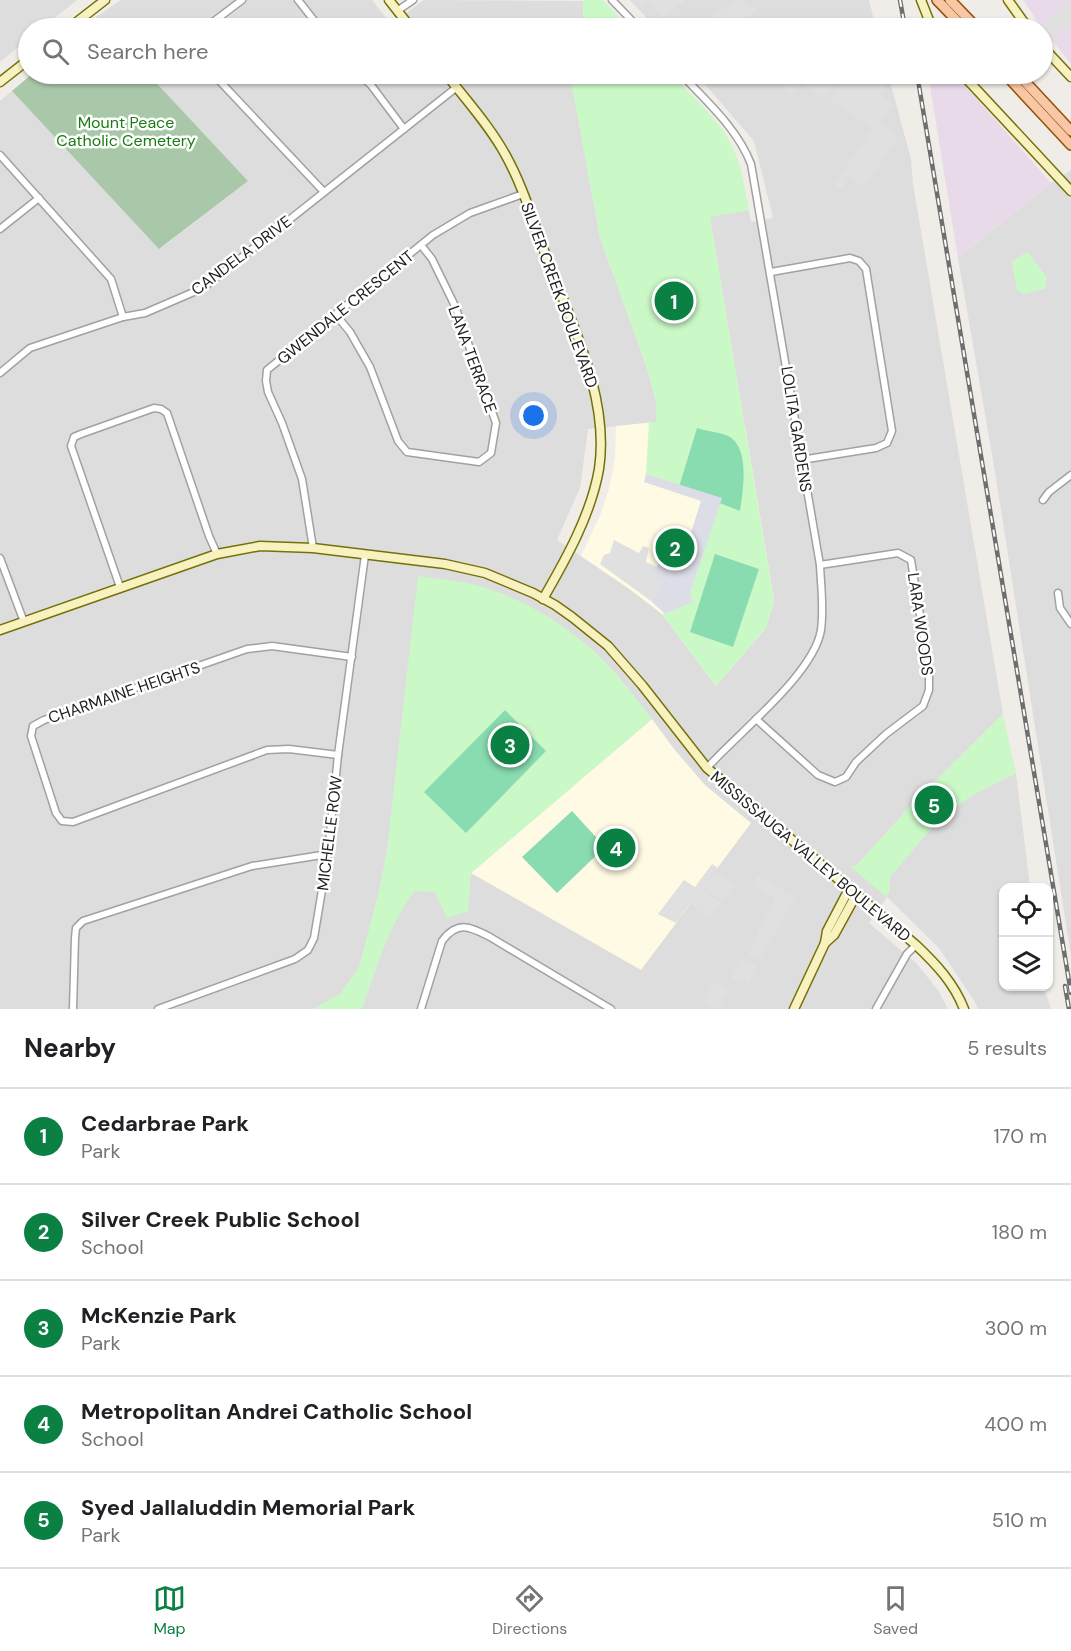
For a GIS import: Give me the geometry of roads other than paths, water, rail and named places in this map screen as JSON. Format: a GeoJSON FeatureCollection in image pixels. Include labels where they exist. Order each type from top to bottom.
{"type":"FeatureCollection","features":[{"type":"Feature","properties":{"kind":"main road"},"geometry":{"type":"LineString","coordinates":[[938,0],[955,18]]}},
{"type":"Feature","properties":{"kind":"main road"},"geometry":{"type":"LineString","coordinates":[[950,0],[967,18]]}},
{"type":"Feature","properties":{"kind":"main road"},"geometry":{"type":"LineString","coordinates":[[1014,84],[1071,145]]}},
{"type":"Feature","properties":{"kind":"main road"},"geometry":{"type":"LineString","coordinates":[[1027,84],[1071,131]]}},
{"type":"Feature","properties":{"kind":"street"},"geometry":{"type":"LineString","coordinates":[[82,18],[105,0]]}},
{"type":"Feature","properties":{"kind":"street"},"geometry":{"type":"LineString","coordinates":[[218,18],[242,0]]}},
{"type":"Feature","properties":{"kind":"street"},"geometry":{"type":"LineString","coordinates":[[298,0],[312,18]]}},
{"type":"Feature","properties":{"kind":"street"},"geometry":{"type":"LineString","coordinates":[[389,0],[403,18]]}},
{"type":"Feature","properties":{"kind":"street"},"geometry":{"type":"LineString","coordinates":[[397,10],[414,0]]}},
{"type":"Feature","properties":{"kind":"street"},"geometry":{"type":"LineString","coordinates":[[612,0],[629,18]]}},
{"type":"Feature","properties":{"kind":"street"},"geometry":{"type":"LineString","coordinates":[[921,0],[928,18]]}},
{"type":"Feature","properties":{"kind":"street"},"geometry":{"type":"LineString","coordinates":[[1008,0],[1021,18]]}},
{"type":"Feature","properties":{"kind":"street"},"geometry":{"type":"LineString","coordinates":[[1053,58],[1071,77]]}},
{"type":"Feature","properties":{"kind":"street"},"geometry":{"type":"LineString","coordinates":[[0,82],[18,68]]}},
{"type":"Feature","properties":{"kind":"street"},"geometry":{"type":"LineString","coordinates":[[222,84],[324,192]]}},
{"type":"Feature","properties":{"kind":"street"},"geometry":{"type":"LineString","coordinates":[[370,84],[404,129]]}},
{"type":"Feature","properties":{"kind":"street","name":"SILVER CREEK BOULEVARD"},"geometry":{"type":"LineString","coordinates":[[454,84],[494,136],[519,180],[586,363],[601,425],[599,468],[589,507],[543,599]]}},
{"type":"Feature","properties":{"kind":"street","name":"LOLITA GARDENS"},"geometry":{"type":"LineString","coordinates":[[690,84],[728,124],[745,148],[751,164],[820,565],[823,605],[821,632],[813,652],[799,674],[707,768]]}},
{"type":"Feature","properties":{"kind":"street"},"geometry":{"type":"LineString","coordinates":[[971,84],[1071,191]]}},
{"type":"Feature","properties":{"kind":"street","name":"CANDELA DRIVE"},"geometry":{"type":"LineString","coordinates":[[0,374],[30,348],[123,317],[145,313],[203,288],[457,87]]}},
{"type":"Feature","properties":{"kind":"street"},"geometry":{"type":"LineString","coordinates":[[0,155],[111,279],[123,317]]}},
{"type":"Feature","properties":{"kind":"street","name":"GWENDALE CRESCENT"},"geometry":{"type":"LineString","coordinates":[[313,548],[302,479],[268,392],[267,370],[433,235],[470,213],[523,194]]}},
{"type":"Feature","properties":{"kind":"street"},"geometry":{"type":"LineString","coordinates":[[0,229],[39,198]]}},
{"type":"Feature","properties":{"kind":"street","name":"LANA TERRACE"},"geometry":{"type":"LineString","coordinates":[[336,315],[350,332],[370,367],[398,441],[407,452],[478,462],[491,453],[496,423],[455,306],[432,259],[421,245]]}},
{"type":"Feature","properties":{"kind":"street"},"geometry":{"type":"LineString","coordinates":[[771,272],[850,258],[859,261],[866,269],[892,431],[887,444],[876,448],[801,460]]}},
{"type":"Feature","properties":{"kind":"street"},"geometry":{"type":"LineString","coordinates":[[120,587],[71,446],[74,437],[154,408],[167,413],[217,554]]}},
{"type":"Feature","properties":{"kind":"street"},"geometry":{"type":"LineString","coordinates":[[1043,500],[1049,492],[1071,475]]}},
{"type":"Feature","properties":{"kind":"street","name":"MISSISSAUGA VALLEY BOULEVARD"},"geometry":{"type":"LineString","coordinates":[[0,630],[217,554],[260,546],[313,548],[445,564],[484,573],[543,599],[572,617],[620,659],[707,768],[916,945],[946,976],[964,1009]]}},
{"type":"Feature","properties":{"kind":"street","name":"LARA WOODS"},"geometry":{"type":"LineString","coordinates":[[756,719],[818,775],[835,782],[846,777],[856,762],[886,734],[923,706],[929,690],[929,670],[911,560],[898,553],[820,565]]}},
{"type":"Feature","properties":{"kind":"street","name":"MICHELLE ROW"},"geometry":{"type":"LineString","coordinates":[[158,1009],[294,959],[308,950],[314,938],[328,854],[338,755],[365,555]]}},
{"type":"Feature","properties":{"kind":"street"},"geometry":{"type":"LineString","coordinates":[[0,558],[24,622]]}},
{"type":"Feature","properties":{"kind":"street"},"geometry":{"type":"LineString","coordinates":[[1058,593],[1060,608],[1071,624]]}},
{"type":"Feature","properties":{"kind":"street","name":"CHARMAINE HEIGHTS"},"geometry":{"type":"LineString","coordinates":[[338,755],[289,749],[267,750],[73,822],[62,821],[56,813],[31,736],[33,726],[44,720],[248,649],[272,646],[352,657]]}},
{"type":"Feature","properties":{"kind":"street"},"geometry":{"type":"LineString","coordinates":[[72,1009],[76,928],[83,921],[252,866],[328,854]]}},
{"type":"Feature","properties":{"kind":"street"},"geometry":{"type":"LineString","coordinates":[[794,1009],[825,943],[827,932],[852,892]]}},
{"type":"Feature","properties":{"kind":"street"},"geometry":{"type":"LineString","coordinates":[[421,1009],[442,941],[449,932],[456,928],[470,927],[611,1009]]}},
{"type":"Feature","properties":{"kind":"street"},"geometry":{"type":"LineString","coordinates":[[876,1009],[907,954],[916,945]]}},
{"type":"Feature","properties":{"kind":"railway"},"geometry":{"type":"LineString","coordinates":[[900,0],[903,18]]}},
{"type":"Feature","properties":{"kind":"railway"},"geometry":{"type":"LineString","coordinates":[[919,84],[1071,993]]}},
{"type":"Feature","properties":{"kind":"railway"},"geometry":{"type":"LineString","coordinates":[[1065,986],[1069,1009]]}},
{"type":"Feature","properties":{"kind":"place","name":"Cedarbrae Park"},"geometry":{"type":"Point","coordinates":[674,301]}},
{"type":"Feature","properties":{"kind":"place","name":"Silver Creek Public School"},"geometry":{"type":"Point","coordinates":[675,548]}},
{"type":"Feature","properties":{"kind":"place","name":"McKenzie Park"},"geometry":{"type":"Point","coordinates":[510,745]}},
{"type":"Feature","properties":{"kind":"place","name":"Syed Jallaluddin Memorial Park"},"geometry":{"type":"Point","coordinates":[934,805]}},
{"type":"Feature","properties":{"kind":"place","name":"Metropolitan Andrei Catholic School"},"geometry":{"type":"Point","coordinates":[616,848]}},
{"type":"Feature","properties":{"kind":"park label","name":"Mount Peace Catholic Cemetery"},"geometry":{"type":"Point","coordinates":[126,131]}}]}
